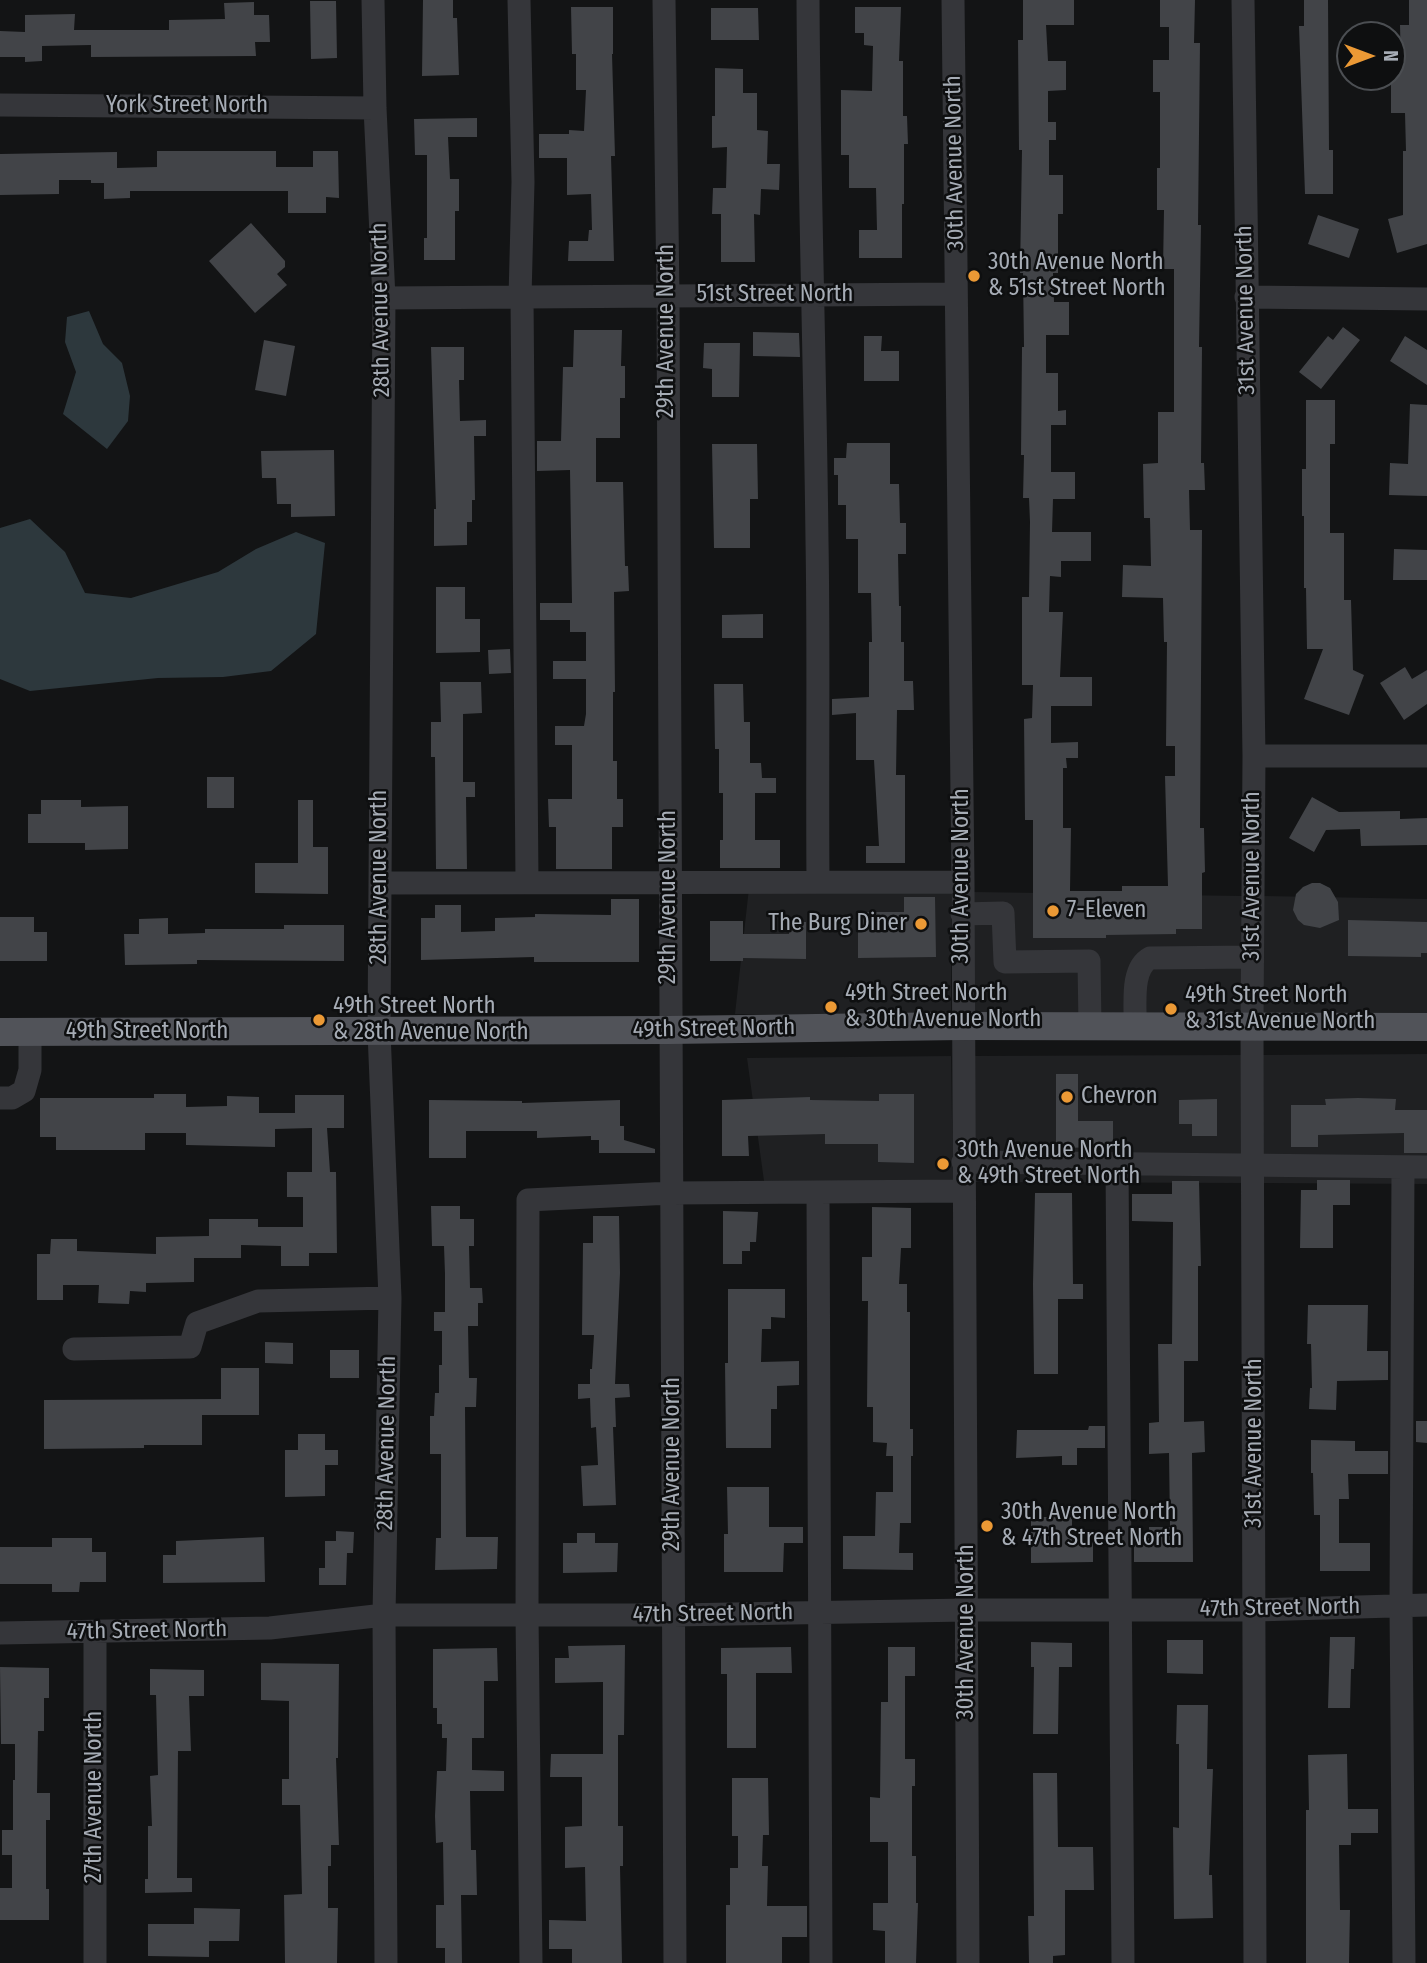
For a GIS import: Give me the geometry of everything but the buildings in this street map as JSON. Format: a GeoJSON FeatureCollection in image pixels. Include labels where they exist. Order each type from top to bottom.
{"type":"FeatureCollection","features":[{"type":"Feature","properties":{"kind":"main road","name":"49th Street North"},"geometry":{"type":"LineString","coordinates":[[0,1032],[379,1032],[962,1026],[1427,1027]]}},
{"type":"Feature","properties":{"kind":"street","name":"28th Avenue North"},"geometry":{"type":"LineString","coordinates":[[373,0],[384,298],[379,1032],[390,1298],[384,1615],[386,1963]]}},
{"type":"Feature","properties":{"kind":"street"},"geometry":{"type":"LineString","coordinates":[[519,0],[523,182],[521,297],[527,882]]}},
{"type":"Feature","properties":{"kind":"street","name":"29th Avenue North"},"geometry":{"type":"LineString","coordinates":[[664,0],[668,296],[675,1963]]}},
{"type":"Feature","properties":{"kind":"street"},"geometry":{"type":"LineString","coordinates":[[808,0],[809,226],[813,295],[819,646],[818,881]]}},
{"type":"Feature","properties":{"kind":"street","name":"30th Avenue North"},"geometry":{"type":"LineString","coordinates":[[953,0],[963,882],[968,1963]]}},
{"type":"Feature","properties":{"kind":"street","name":"31st Avenue North"},"geometry":{"type":"LineString","coordinates":[[1243,0],[1254,756],[1252,1027],[1256,1610],[1255,1963]]}},
{"type":"Feature","properties":{"kind":"street","name":"York Street North"},"geometry":{"type":"LineString","coordinates":[[0,104],[375,108]]}},
{"type":"Feature","properties":{"kind":"street","name":"51st Street North"},"geometry":{"type":"LineString","coordinates":[[384,298],[956,294]]}},
{"type":"Feature","properties":{"kind":"street"},"geometry":{"type":"LineString","coordinates":[[1246,297],[1427,299]]}},
{"type":"Feature","properties":{"kind":"street"},"geometry":{"type":"LineString","coordinates":[[1254,756],[1427,756]]}},
{"type":"Feature","properties":{"kind":"street"},"geometry":{"type":"LineString","coordinates":[[380,883],[963,882]]}},
{"type":"Feature","properties":{"kind":"street"},"geometry":{"type":"LineString","coordinates":[[962,914],[1003,913],[1005,962],[1089,961],[1090,1026]]}},
{"type":"Feature","properties":{"kind":"street"},"geometry":{"type":"LineString","coordinates":[[1136,1026],[1137,975],[1142,962],[1150,958],[1252,957]]}},
{"type":"Feature","properties":{"kind":"street"},"geometry":{"type":"LineString","coordinates":[[0,1098],[12,1098],[24,1091],[30,1070],[30,1032]]}},
{"type":"Feature","properties":{"kind":"street"},"geometry":{"type":"LineString","coordinates":[[963,1163],[1427,1167]]}},
{"type":"Feature","properties":{"kind":"street"},"geometry":{"type":"LineString","coordinates":[[1117,1164],[1123,1963]]}},
{"type":"Feature","properties":{"kind":"street"},"geometry":{"type":"LineString","coordinates":[[1403,1167],[1401,1606],[1404,1963]]}},
{"type":"Feature","properties":{"kind":"street"},"geometry":{"type":"LineString","coordinates":[[531,1963],[527,1615],[528,1200],[671,1193],[964,1191]]}},
{"type":"Feature","properties":{"kind":"street"},"geometry":{"type":"LineString","coordinates":[[818,1192],[821,1963]]}},
{"type":"Feature","properties":{"kind":"street"},"geometry":{"type":"LineString","coordinates":[[74,1349],[190,1347],[197,1323],[258,1301],[390,1298]]}},
{"type":"Feature","properties":{"kind":"street","name":"47th Street North"},"geometry":{"type":"LineString","coordinates":[[0,1633],[270,1629],[384,1615],[1256,1610],[1427,1605]]}},
{"type":"Feature","properties":{"kind":"street","name":"27th Avenue North"},"geometry":{"type":"LineString","coordinates":[[95,1632],[96,1963]]}},
{"type":"Feature","properties":{"kind":"shaded area"},"geometry":{"type":"Polygon","coordinates":[[[89,311],[103,344],[122,363],[130,396],[128,421],[107,449],[63,414],[76,372],[65,342],[67,317],[89,311]]]}},
{"type":"Feature","properties":{"kind":"shaded area"},"geometry":{"type":"Polygon","coordinates":[[[30,519],[65,552],[85,593],[131,598],[218,572],[256,549],[296,532],[325,543],[316,634],[271,671],[223,677],[158,678],[30,691],[0,679],[0,528],[30,519]]]}},
{"type":"Feature","properties":{"kind":"shaded area"},"geometry":{"type":"Polygon","coordinates":[[[749,888],[951,891],[951,1014],[735,1014],[749,888]]]}},
{"type":"Feature","properties":{"kind":"shaded area"},"geometry":{"type":"Polygon","coordinates":[[[974,892],[1242,896],[1241,1014],[974,1014],[974,892]]]}},
{"type":"Feature","properties":{"kind":"shaded area"},"geometry":{"type":"Polygon","coordinates":[[[1264,896],[1427,899],[1427,1014],[1263,1014],[1264,896]]]}},
{"type":"Feature","properties":{"kind":"shaded area"},"geometry":{"type":"Polygon","coordinates":[[[1427,1054],[1427,1184],[1264,1183],[1263,1055],[1427,1054]]]}},
{"type":"Feature","properties":{"kind":"shaded area"},"geometry":{"type":"Polygon","coordinates":[[[1241,1055],[1242,1183],[975,1182],[974,1056],[1241,1055]]]}},
{"type":"Feature","properties":{"kind":"shaded area"},"geometry":{"type":"Polygon","coordinates":[[[951,1056],[953,1182],[764,1181],[747,1058],[951,1056]]]}},
{"type":"Feature","properties":{"kind":"place","name":"30th Avenue North & 51st Street North"},"geometry":{"type":"Point","coordinates":[974,276]}},
{"type":"Feature","properties":{"kind":"place","name":"7-Eleven"},"geometry":{"type":"Point","coordinates":[1053,911]}},
{"type":"Feature","properties":{"kind":"place","name":"The Burg Diner"},"geometry":{"type":"Point","coordinates":[921,924]}},
{"type":"Feature","properties":{"kind":"place","name":"49th Street North & 30th Avenue North"},"geometry":{"type":"Point","coordinates":[831,1007]}},
{"type":"Feature","properties":{"kind":"place","name":"49th Street North & 31st Avenue North"},"geometry":{"type":"Point","coordinates":[1171,1009]}},
{"type":"Feature","properties":{"kind":"place","name":"49th Street North & 28th Avenue North"},"geometry":{"type":"Point","coordinates":[319,1020]}},
{"type":"Feature","properties":{"kind":"place","name":"Chevron"},"geometry":{"type":"Point","coordinates":[1067,1097]}},
{"type":"Feature","properties":{"kind":"place","name":"30th Avenue North & 49th Street North"},"geometry":{"type":"Point","coordinates":[943,1164]}},
{"type":"Feature","properties":{"kind":"place","name":"30th Avenue North & 47th Street North"},"geometry":{"type":"Point","coordinates":[987,1526]}}]}
